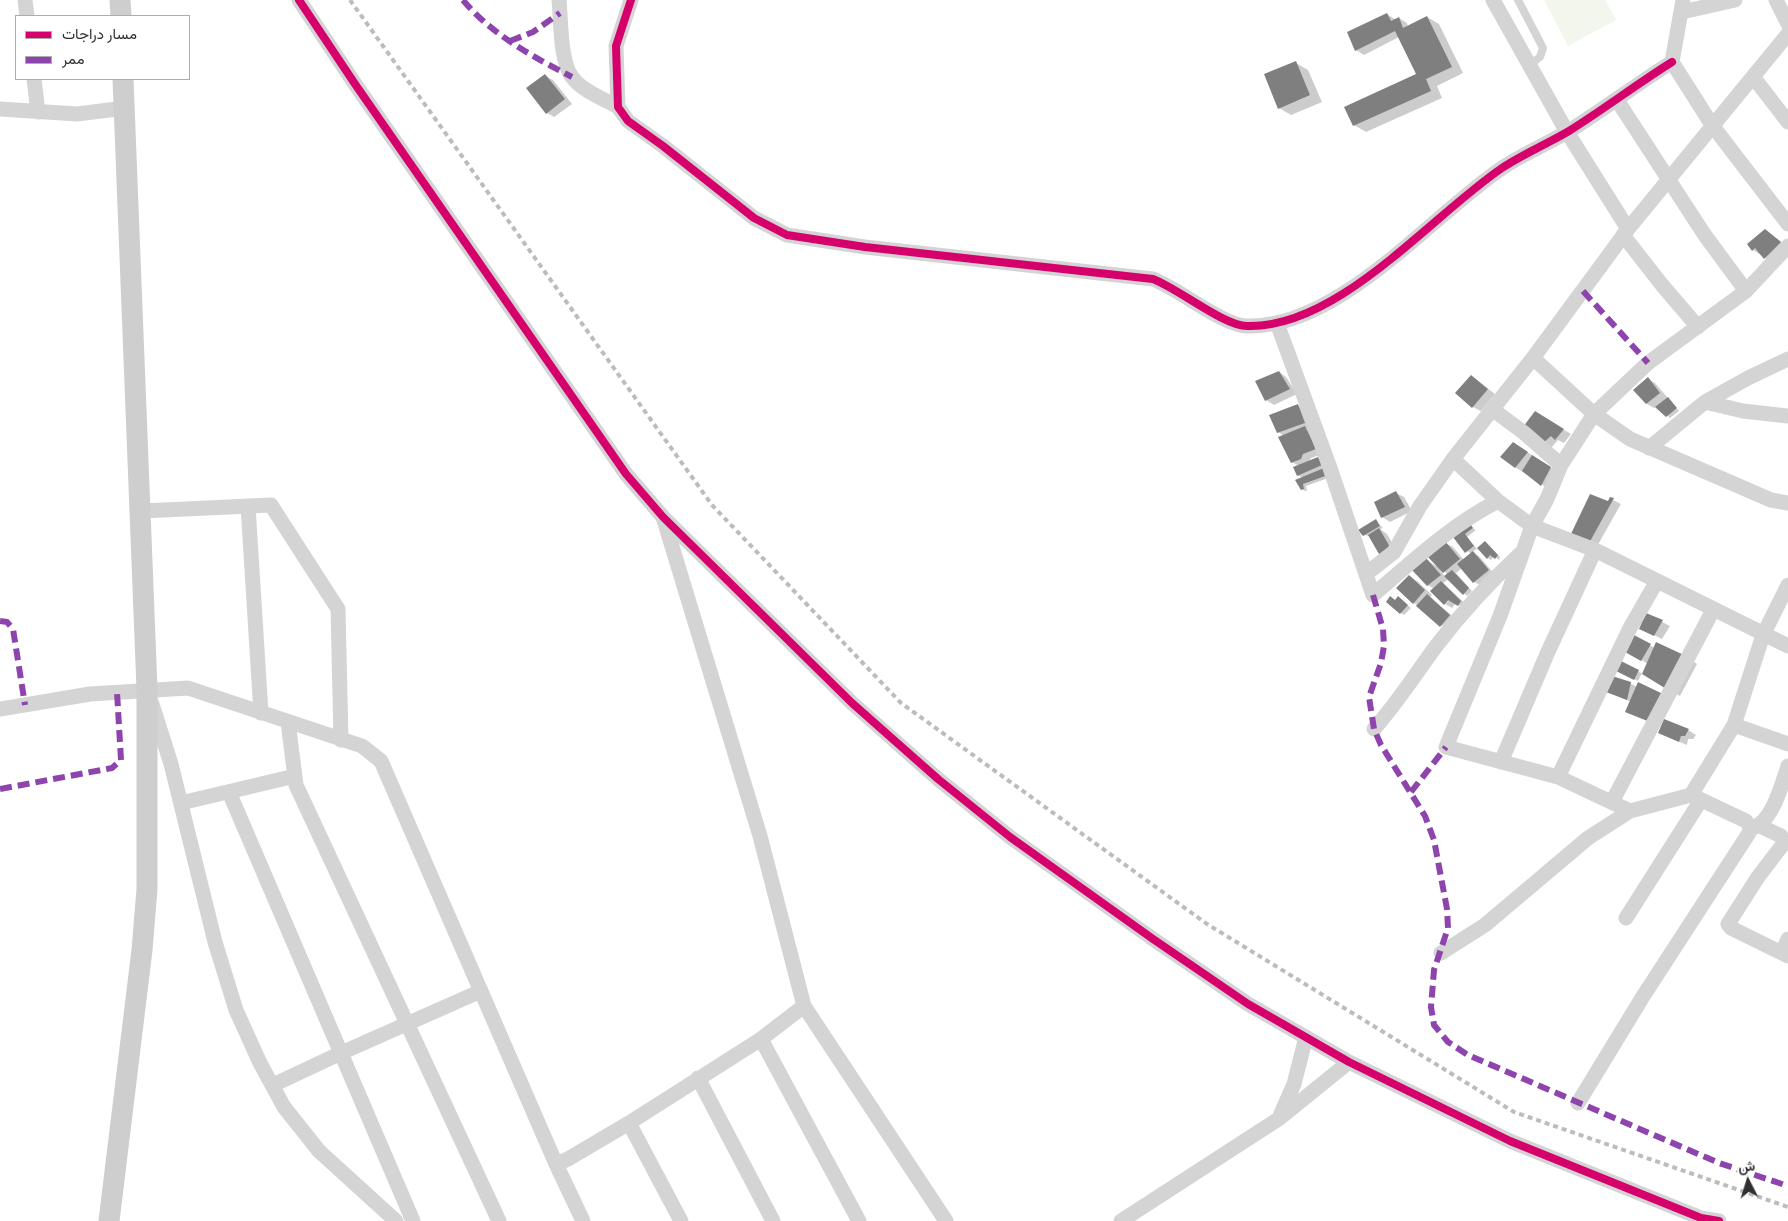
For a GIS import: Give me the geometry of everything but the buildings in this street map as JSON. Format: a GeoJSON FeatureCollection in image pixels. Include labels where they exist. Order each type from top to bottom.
{"type":"FeatureCollection","features":[{"type":"Feature","properties":{"kind":"street"},"geometry":{"type":"LineString","coordinates":[[25,0],[27,15]]}},
{"type":"Feature","properties":{"kind":"street"},"geometry":{"type":"LineString","coordinates":[[120,0],[121,15]]}},
{"type":"Feature","properties":{"kind":"street"},"geometry":{"type":"LineString","coordinates":[[299,0],[355,84],[621,466],[663,517],[852,703],[938,779],[1010,837],[1153,939],[1248,1004],[1349,1062],[1510,1140],[1692,1214],[1719,1221]]}},
{"type":"Feature","properties":{"kind":"street"},"geometry":{"type":"LineString","coordinates":[[559,0],[565,60],[572,77],[587,90],[618,107],[628,122],[663,146],[754,218],[787,235],[865,247],[1153,279],[1184,294],[1220,318],[1246,326],[1277,323],[1321,308],[1367,276],[1502,168],[1567,132],[1672,62]]}},
{"type":"Feature","properties":{"kind":"street"},"geometry":{"type":"LineString","coordinates":[[618,107],[616,46],[631,0]]}},
{"type":"Feature","properties":{"kind":"street"},"geometry":{"type":"LineString","coordinates":[[1493,0],[1626,232],[1662,285],[1698,327]]}},
{"type":"Feature","properties":{"kind":"street"},"geometry":{"type":"LineString","coordinates":[[1735,0],[1682,6],[1672,62],[1712,125],[1788,224]]}},
{"type":"Feature","properties":{"kind":"street"},"geometry":{"type":"LineString","coordinates":[[1776,0],[1788,24]]}},
{"type":"Feature","properties":{"kind":"street"},"geometry":{"type":"LineString","coordinates":[[1366,574],[1394,552],[1420,506],[1453,459],[1534,358],[1626,232],[1712,125],[1754,78],[1788,34]]}},
{"type":"Feature","properties":{"kind":"street"},"geometry":{"type":"LineString","coordinates":[[1754,78],[1788,122]]}},
{"type":"Feature","properties":{"kind":"street"},"geometry":{"type":"LineString","coordinates":[[34,80],[38,112]]}},
{"type":"Feature","properties":{"kind":"street"},"geometry":{"type":"LineString","coordinates":[[109,1221],[142,950],[147,889],[147,689],[142,511],[129,257],[123,80]]}},
{"type":"Feature","properties":{"kind":"street"},"geometry":{"type":"LineString","coordinates":[[1617,100],[1704,234],[1746,291]]}},
{"type":"Feature","properties":{"kind":"street"},"geometry":{"type":"LineString","coordinates":[[0,109],[77,114],[125,108]]}},
{"type":"Feature","properties":{"kind":"street"},"geometry":{"type":"LineString","coordinates":[[1630,811],[1558,777],[1446,746],[1500,616],[1532,526],[1548,499],[1561,465],[1594,414],[1648,363],[1746,291],[1788,246]]}},
{"type":"Feature","properties":{"kind":"street"},"geometry":{"type":"LineString","coordinates":[[1277,323],[1329,465],[1373,594],[1450,531],[1477,512],[1498,501]]}},
{"type":"Feature","properties":{"kind":"street"},"geometry":{"type":"LineString","coordinates":[[1534,358],[1594,414],[1630,439],[1771,500],[1788,503]]}},
{"type":"Feature","properties":{"kind":"street"},"geometry":{"type":"LineString","coordinates":[[1649,448],[1705,402],[1788,359]]}},
{"type":"Feature","properties":{"kind":"street"},"geometry":{"type":"LineString","coordinates":[[1705,402],[1743,411],[1788,416]]}},
{"type":"Feature","properties":{"kind":"street"},"geometry":{"type":"LineString","coordinates":[[1492,410],[1523,432],[1561,465]]}},
{"type":"Feature","properties":{"kind":"street"},"geometry":{"type":"LineString","coordinates":[[1453,459],[1498,501],[1532,526],[1595,550],[1788,646]]}},
{"type":"Feature","properties":{"kind":"street"},"geometry":{"type":"LineString","coordinates":[[142,511],[271,505],[338,609],[341,740]]}},
{"type":"Feature","properties":{"kind":"street"},"geometry":{"type":"LineString","coordinates":[[248,506],[261,713]]}},
{"type":"Feature","properties":{"kind":"street"},"geometry":{"type":"LineString","coordinates":[[663,517],[760,836],[804,1006],[946,1221]]}},
{"type":"Feature","properties":{"kind":"street"},"geometry":{"type":"LineString","coordinates":[[1502,762],[1547,654],[1595,550]]}},
{"type":"Feature","properties":{"kind":"street"},"geometry":{"type":"LineString","coordinates":[[1374,729],[1395,706],[1435,647],[1477,596],[1523,551]]}},
{"type":"Feature","properties":{"kind":"street"},"geometry":{"type":"LineString","coordinates":[[1558,777],[1630,628],[1657,581]]}},
{"type":"Feature","properties":{"kind":"street"},"geometry":{"type":"LineString","coordinates":[[1626,918],[1696,798],[1734,725],[1764,634],[1788,585]]}},
{"type":"Feature","properties":{"kind":"street"},"geometry":{"type":"LineString","coordinates":[[1612,802],[1713,610]]}},
{"type":"Feature","properties":{"kind":"street"},"geometry":{"type":"LineString","coordinates":[[0,709],[90,694],[147,689],[188,688],[362,746],[381,761],[556,1164],[583,1221]]}},
{"type":"Feature","properties":{"kind":"street"},"geometry":{"type":"LineString","coordinates":[[147,689],[181,803],[215,942],[236,1010],[284,1106],[319,1151],[396,1221]]}},
{"type":"Feature","properties":{"kind":"street"},"geometry":{"type":"LineString","coordinates":[[288,722],[296,785],[499,1221]]}},
{"type":"Feature","properties":{"kind":"street"},"geometry":{"type":"LineString","coordinates":[[1734,725],[1788,744]]}},
{"type":"Feature","properties":{"kind":"street"},"geometry":{"type":"LineString","coordinates":[[1578,1103],[1755,827],[1778,795],[1788,766]]}},
{"type":"Feature","properties":{"kind":"street"},"geometry":{"type":"LineString","coordinates":[[181,803],[295,776]]}},
{"type":"Feature","properties":{"kind":"street"},"geometry":{"type":"LineString","coordinates":[[229,792],[413,1221]]}},
{"type":"Feature","properties":{"kind":"street"},"geometry":{"type":"LineString","coordinates":[[1441,953],[1485,925],[1588,838],[1630,811],[1696,798],[1755,827],[1781,836],[1784,843],[1758,877],[1728,924],[1731,928],[1785,955],[1788,939]]}},
{"type":"Feature","properties":{"kind":"street"},"geometry":{"type":"LineString","coordinates":[[273,1085],[341,1052],[481,992]]}},
{"type":"Feature","properties":{"kind":"street"},"geometry":{"type":"LineString","coordinates":[[556,1164],[568,1160],[629,1123],[761,1039],[804,1006]]}},
{"type":"Feature","properties":{"kind":"street"},"geometry":{"type":"LineString","coordinates":[[1280,1118],[1294,1084],[1306,1037]]}},
{"type":"Feature","properties":{"kind":"street"},"geometry":{"type":"LineString","coordinates":[[761,1039],[859,1221]]}},
{"type":"Feature","properties":{"kind":"street"},"geometry":{"type":"LineString","coordinates":[[1121,1221],[1280,1118],[1349,1062]]}},
{"type":"Feature","properties":{"kind":"street"},"geometry":{"type":"LineString","coordinates":[[698,1078],[773,1221]]}},
{"type":"Feature","properties":{"kind":"street"},"geometry":{"type":"LineString","coordinates":[[629,1123],[681,1221]]}},
{"type":"Feature","properties":{"kind":"lane"},"geometry":{"type":"LineString","coordinates":[[1518,0],[1543,48],[1540,57],[1530,65]]}},
{"type":"Feature","properties":{"kind":"shaded area"},"geometry":{"type":"Polygon","coordinates":[[[1544,0],[1605,0],[1616,20],[1568,46],[1544,0]]]}},
{"type":"Feature","properties":{"kind":"railway"},"geometry":{"type":"LineString","coordinates":[[350,0],[712,505],[901,703],[1207,924],[1514,1112],[1788,1207]]}},
{"type":"Feature","properties":{"kind":"marked path"},"geometry":{"type":"LineString","coordinates":[[463,0],[486,24],[513,44],[572,77]]}},
{"type":"Feature","properties":{"kind":"marked path"},"geometry":{"type":"LineString","coordinates":[[510,41],[533,32],[560,13]]}},
{"type":"Feature","properties":{"kind":"marked path"},"geometry":{"type":"LineString","coordinates":[[1583,291],[1648,363]]}},
{"type":"Feature","properties":{"kind":"marked path"},"geometry":{"type":"LineString","coordinates":[[1373,595],[1383,629],[1384,646],[1381,663],[1369,697],[1374,729],[1381,745],[1425,816],[1434,840],[1447,909],[1448,928],[1434,970],[1431,1007],[1434,1025],[1448,1042],[1468,1055],[1719,1163],[1788,1186]]}},
{"type":"Feature","properties":{"kind":"marked path"},"geometry":{"type":"LineString","coordinates":[[0,621],[7,622],[13,629],[25,705]]}},
{"type":"Feature","properties":{"kind":"marked path"},"geometry":{"type":"LineString","coordinates":[[0,789],[112,768],[121,760],[117,692]]}},
{"type":"Feature","properties":{"kind":"marked path"},"geometry":{"type":"LineString","coordinates":[[1411,792],[1446,747]]}},
{"type":"Feature","properties":{"kind":"cycle path"},"geometry":{"type":"LineString","coordinates":[[299,0],[355,84],[626,474],[663,517],[852,703],[938,779],[1010,837],[1153,939],[1248,1004],[1349,1062],[1510,1141],[1701,1218],[1719,1221]]}},
{"type":"Feature","properties":{"kind":"cycle path"},"geometry":{"type":"LineString","coordinates":[[631,0],[616,46],[618,107],[628,121],[663,146],[754,218],[787,235],[865,247],[1153,279],[1214,314],[1226,320],[1247,326],[1281,322],[1315,309],[1349,290],[1382,266],[1502,168],[1569,131],[1672,62]]}}]}
